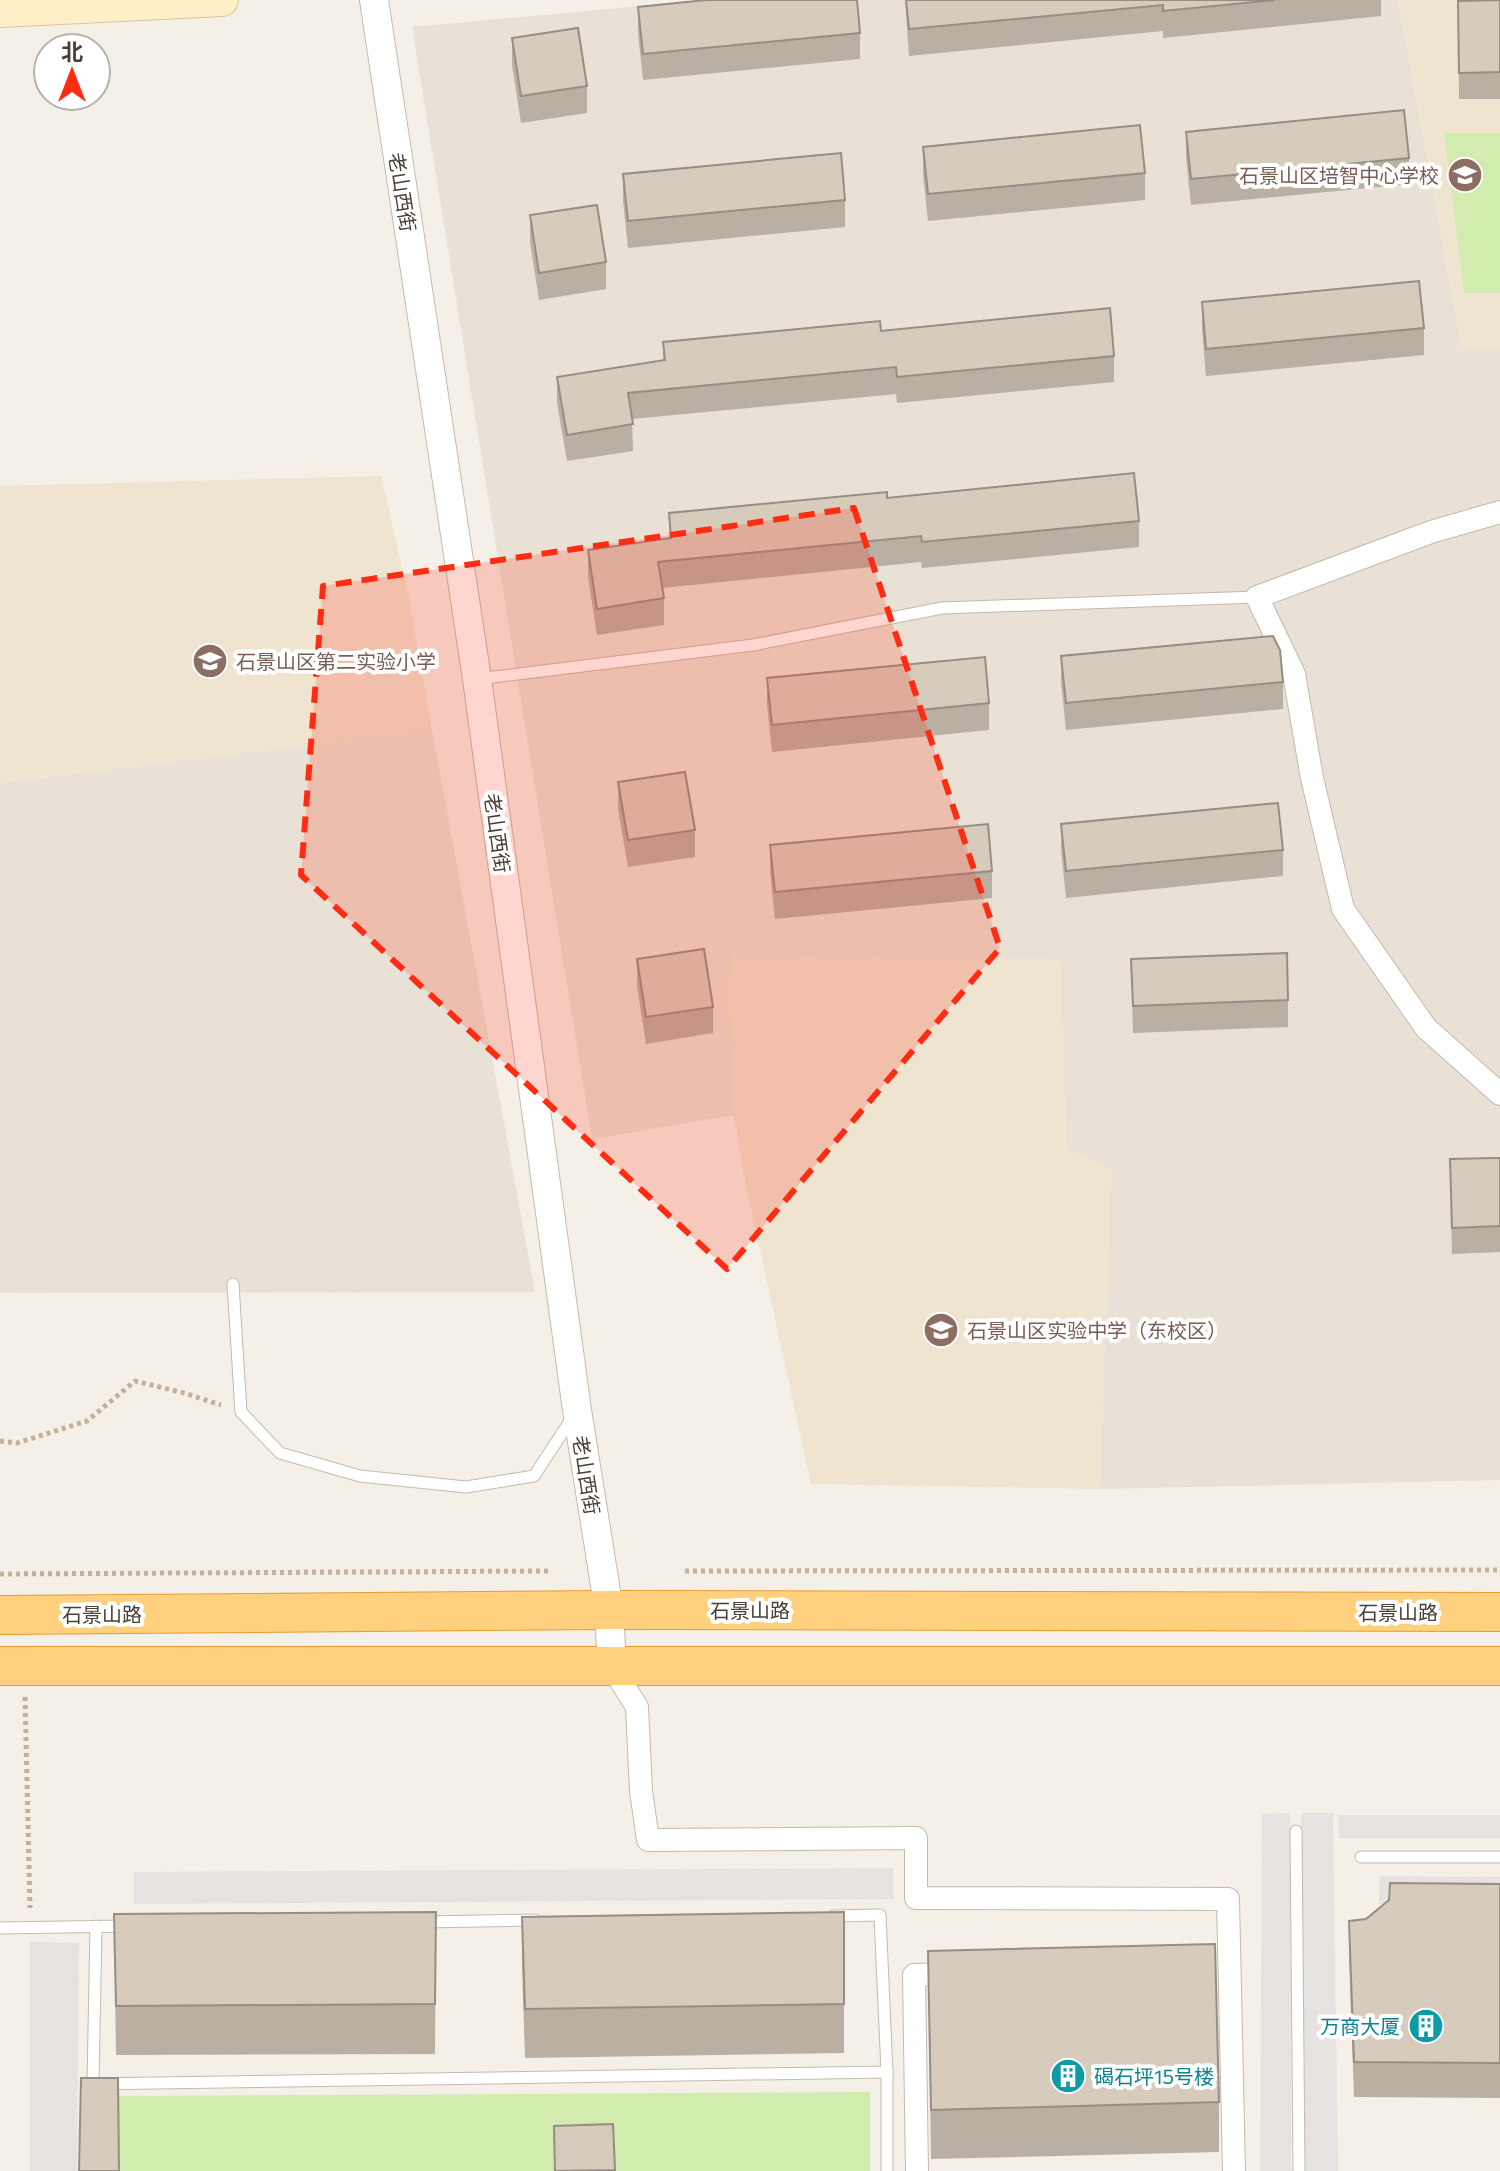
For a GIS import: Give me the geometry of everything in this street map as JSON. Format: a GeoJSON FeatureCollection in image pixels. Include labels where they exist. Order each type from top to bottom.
{"type":"FeatureCollection","features":[{"type":"Feature","properties":{"kind":"highway","name":"石景山路"},"geometry":{"type":"LineString","coordinates":[[0,1615],[609,1610],[1500,1612]]}},
{"type":"Feature","properties":{"kind":"highway"},"geometry":{"type":"LineString","coordinates":[[0,1666],[1500,1666]]}},
{"type":"Feature","properties":{"kind":"main road"},"geometry":{"type":"LineString","coordinates":[[0,11],[222,0]]}},
{"type":"Feature","properties":{"kind":"street","name":"老山西街"},"geometry":{"type":"LineString","coordinates":[[374,0],[477,679],[577,1410],[609,1610],[612,1667]]}},
{"type":"Feature","properties":{"kind":"street"},"geometry":{"type":"LineString","coordinates":[[1500,512],[1431,532],[1257,597],[1294,674],[1312,778],[1343,909],[1426,1028],[1500,1094]]}},
{"type":"Feature","properties":{"kind":"street"},"geometry":{"type":"LineString","coordinates":[[612,1667],[637,1707],[641,1791],[648,1840],[916,1838],[916,1898],[1228,1899],[1222,1973],[1234,2171]]}},
{"type":"Feature","properties":{"kind":"street"},"geometry":{"type":"LineString","coordinates":[[917,2171],[914,1975],[977,1974]]}},
{"type":"Feature","properties":{"kind":"lane"},"geometry":{"type":"LineString","coordinates":[[477,679],[753,645],[942,608],[1257,597]]}},
{"type":"Feature","properties":{"kind":"lane"},"geometry":{"type":"LineString","coordinates":[[233,1284],[241,1412],[280,1453],[360,1476],[466,1487],[534,1476],[577,1410]]}},
{"type":"Feature","properties":{"kind":"lane"},"geometry":{"type":"LineString","coordinates":[[1296,1831],[1299,2171]]}},
{"type":"Feature","properties":{"kind":"lane"},"geometry":{"type":"LineString","coordinates":[[1361,1857],[1500,1857]]}},
{"type":"Feature","properties":{"kind":"lane"},"geometry":{"type":"LineString","coordinates":[[817,1916],[880,1915],[887,2072],[887,2171]]}},
{"type":"Feature","properties":{"kind":"lane"},"geometry":{"type":"LineString","coordinates":[[410,1922],[551,1920]]}},
{"type":"Feature","properties":{"kind":"lane"},"geometry":{"type":"LineString","coordinates":[[96,1926],[93,2084],[887,2072]]}},
{"type":"Feature","properties":{"kind":"lane"},"geometry":{"type":"LineString","coordinates":[[0,1928],[143,1926]]}},
{"type":"Feature","properties":{"kind":"path"},"geometry":{"type":"LineString","coordinates":[[0,1441],[17,1443],[87,1421],[135,1381],[241,1412]]}},
{"type":"Feature","properties":{"kind":"path"},"geometry":{"type":"LineString","coordinates":[[685,1571],[1500,1570]]}},
{"type":"Feature","properties":{"kind":"path"},"geometry":{"type":"LineString","coordinates":[[0,1574],[548,1571]]}},
{"type":"Feature","properties":{"kind":"path"},"geometry":{"type":"LineString","coordinates":[[25,1694],[30,1908]]}},
{"type":"Feature","properties":{"kind":"highlighted area"},"geometry":{"type":"Polygon","coordinates":[[[854,508],[1000,948],[727,1269],[301,875],[323,586],[854,508]]]}},
{"type":"Feature","properties":{"kind":"shaded area"},"geometry":{"type":"Polygon","coordinates":[[[705,0],[1398,0],[1462,349],[1500,350],[1500,1480],[1100,1489],[1111,1168],[734,1064],[734,1115],[592,1139],[412,27],[705,0]]]}},
{"type":"Feature","properties":{"kind":"shaded area","name":"石景山区培智中心学校"},"geometry":{"type":"Polygon","coordinates":[[[1398,0],[1500,0],[1500,350],[1462,350],[1398,0]]]}},
{"type":"Feature","properties":{"kind":"shaded area","name":"石景山区第二实验小学"},"geometry":{"type":"Polygon","coordinates":[[[381,476],[408,593],[432,730],[0,783],[0,486],[381,476]]]}},
{"type":"Feature","properties":{"kind":"shaded area"},"geometry":{"type":"Polygon","coordinates":[[[432,730],[535,1292],[0,1293],[0,783],[432,730]]]}},
{"type":"Feature","properties":{"kind":"shaded area","name":"石景山区实验中学（东校区）"},"geometry":{"type":"Polygon","coordinates":[[[731,954],[1061,959],[1067,1150],[1111,1167],[1100,1489],[811,1484],[744,1176],[734,1115],[734,1064],[727,996],[731,954]]]}},
{"type":"Feature","properties":{"kind":"shaded area"},"geometry":{"type":"Polygon","coordinates":[[[1290,1813],[1291,2171],[1260,2171],[1262,1814],[1290,1813]]]}},
{"type":"Feature","properties":{"kind":"shaded area"},"geometry":{"type":"Polygon","coordinates":[[[1301,1813],[1333,1813],[1338,2171],[1305,2171],[1301,1813]]]}},
{"type":"Feature","properties":{"kind":"shaded area"},"geometry":{"type":"Polygon","coordinates":[[[1338,1815],[1500,1815],[1500,1838],[1339,1838],[1338,1815]]]}},
{"type":"Feature","properties":{"kind":"shaded area"},"geometry":{"type":"Polygon","coordinates":[[[893,1868],[893,1899],[134,1904],[134,1872],[893,1868]]]}},
{"type":"Feature","properties":{"kind":"shaded area"},"geometry":{"type":"Polygon","coordinates":[[[1380,1876],[1500,1877],[1500,1905],[1379,1904],[1380,1876]]]}},
{"type":"Feature","properties":{"kind":"shaded area"},"geometry":{"type":"Polygon","coordinates":[[[30,1942],[79,1943],[77,2171],[30,2171],[30,1942]]]}},
{"type":"Feature","properties":{"kind":"green space"},"geometry":{"type":"Polygon","coordinates":[[[1444,133],[1500,133],[1500,293],[1464,293],[1444,133]]]}},
{"type":"Feature","properties":{"kind":"green space"},"geometry":{"type":"Polygon","coordinates":[[[870,2092],[870,2171],[119,2171],[118,2096],[870,2092]]]}},
{"type":"Feature","properties":{"kind":"building"},"geometry":{"type":"Polygon","coordinates":[[[706,0],[857,0],[860,33],[643,54],[638,7],[706,0]]]}},
{"type":"Feature","properties":{"kind":"building"},"geometry":{"type":"Polygon","coordinates":[[[906,0],[1275,0],[1163,11],[1163,5],[909,29],[906,0]]]}},
{"type":"Feature","properties":{"kind":"building"},"geometry":{"type":"Polygon","coordinates":[[[1500,0],[1500,72],[1459,73],[1458,1],[1500,0]]]}},
{"type":"Feature","properties":{"kind":"building"},"geometry":{"type":"Polygon","coordinates":[[[578,28],[587,86],[521,96],[512,38],[578,28]]]}},
{"type":"Feature","properties":{"kind":"building"},"geometry":{"type":"Polygon","coordinates":[[[1404,110],[1409,158],[1191,179],[1186,132],[1404,110]]]}},
{"type":"Feature","properties":{"kind":"building"},"geometry":{"type":"Polygon","coordinates":[[[1140,125],[1145,173],[928,194],[923,147],[1140,125]]]}},
{"type":"Feature","properties":{"kind":"building"},"geometry":{"type":"Polygon","coordinates":[[[841,153],[845,200],[628,221],[623,174],[841,153]]]}},
{"type":"Feature","properties":{"kind":"building"},"geometry":{"type":"Polygon","coordinates":[[[597,205],[606,262],[539,273],[530,215],[597,205]]]}},
{"type":"Feature","properties":{"kind":"building"},"geometry":{"type":"Polygon","coordinates":[[[1419,281],[1424,328],[1206,349],[1202,302],[1419,281]]]}},
{"type":"Feature","properties":{"kind":"building"},"geometry":{"type":"Polygon","coordinates":[[[1110,308],[1114,356],[897,377],[896,367],[628,393],[633,424],[567,435],[557,377],[665,360],[663,342],[880,321],[881,331],[1110,308]]]}},
{"type":"Feature","properties":{"kind":"building"},"geometry":{"type":"Polygon","coordinates":[[[1134,473],[1139,521],[922,542],[921,536],[658,562],[664,598],[597,609],[588,550],[671,538],[669,513],[887,492],[887,498],[1134,473]]]}},
{"type":"Feature","properties":{"kind":"building"},"geometry":{"type":"Polygon","coordinates":[[[1273,636],[1280,650],[1283,682],[1066,703],[1061,656],[1273,636]]]}},
{"type":"Feature","properties":{"kind":"building"},"geometry":{"type":"Polygon","coordinates":[[[985,657],[989,703],[772,725],[767,678],[985,657]]]}},
{"type":"Feature","properties":{"kind":"building"},"geometry":{"type":"Polygon","coordinates":[[[685,772],[695,830],[628,840],[618,782],[685,772]]]}},
{"type":"Feature","properties":{"kind":"building"},"geometry":{"type":"Polygon","coordinates":[[[1278,803],[1283,850],[1066,871],[1061,824],[1278,803]]]}},
{"type":"Feature","properties":{"kind":"building"},"geometry":{"type":"Polygon","coordinates":[[[988,824],[992,871],[775,892],[770,845],[988,824]]]}},
{"type":"Feature","properties":{"kind":"building"},"geometry":{"type":"Polygon","coordinates":[[[704,949],[713,1007],[646,1017],[637,959],[704,949]]]}},
{"type":"Feature","properties":{"kind":"building"},"geometry":{"type":"Polygon","coordinates":[[[1287,953],[1288,1000],[1133,1006],[1131,959],[1287,953]]]}},
{"type":"Feature","properties":{"kind":"building"},"geometry":{"type":"Polygon","coordinates":[[[1500,1158],[1500,1226],[1452,1228],[1450,1159],[1500,1158]]]}},
{"type":"Feature","properties":{"kind":"building","name":"万商大厦"},"geometry":{"type":"Polygon","coordinates":[[[1390,1883],[1500,1884],[1500,2063],[1354,2062],[1349,1921],[1366,1919],[1389,1900],[1390,1883]]]}},
{"type":"Feature","properties":{"kind":"building"},"geometry":{"type":"Polygon","coordinates":[[[436,1912],[435,2004],[116,2006],[114,1914],[436,1912]]]}},
{"type":"Feature","properties":{"kind":"building"},"geometry":{"type":"Polygon","coordinates":[[[844,1912],[844,2004],[525,2009],[522,1917],[844,1912]]]}},
{"type":"Feature","properties":{"kind":"building","name":"碣石坪15号楼"},"geometry":{"type":"Polygon","coordinates":[[[1215,1944],[1219,2102],[931,2110],[928,1951],[1215,1944]]]}},
{"type":"Feature","properties":{"kind":"building"},"geometry":{"type":"Polygon","coordinates":[[[81,2078],[118,2078],[119,2171],[79,2171],[81,2078]]]}},
{"type":"Feature","properties":{"kind":"building"},"geometry":{"type":"Polygon","coordinates":[[[613,2124],[615,2170],[555,2171],[554,2126],[613,2124]]]}},
{"type":"Feature","properties":{"kind":"place","name":"石景山区培智中心学校"},"geometry":{"type":"Point","coordinates":[1465,175]}},
{"type":"Feature","properties":{"kind":"place","name":"石景山区第二实验小学"},"geometry":{"type":"Point","coordinates":[210,661]}},
{"type":"Feature","properties":{"kind":"place","name":"石景山区实验中学（东校区）"},"geometry":{"type":"Point","coordinates":[941,1330]}},
{"type":"Feature","properties":{"kind":"place","name":"万商大厦"},"geometry":{"type":"Point","coordinates":[1426,2026]}},
{"type":"Feature","properties":{"kind":"place","name":"碣石坪15号楼"},"geometry":{"type":"Point","coordinates":[1068,2076]}}]}
